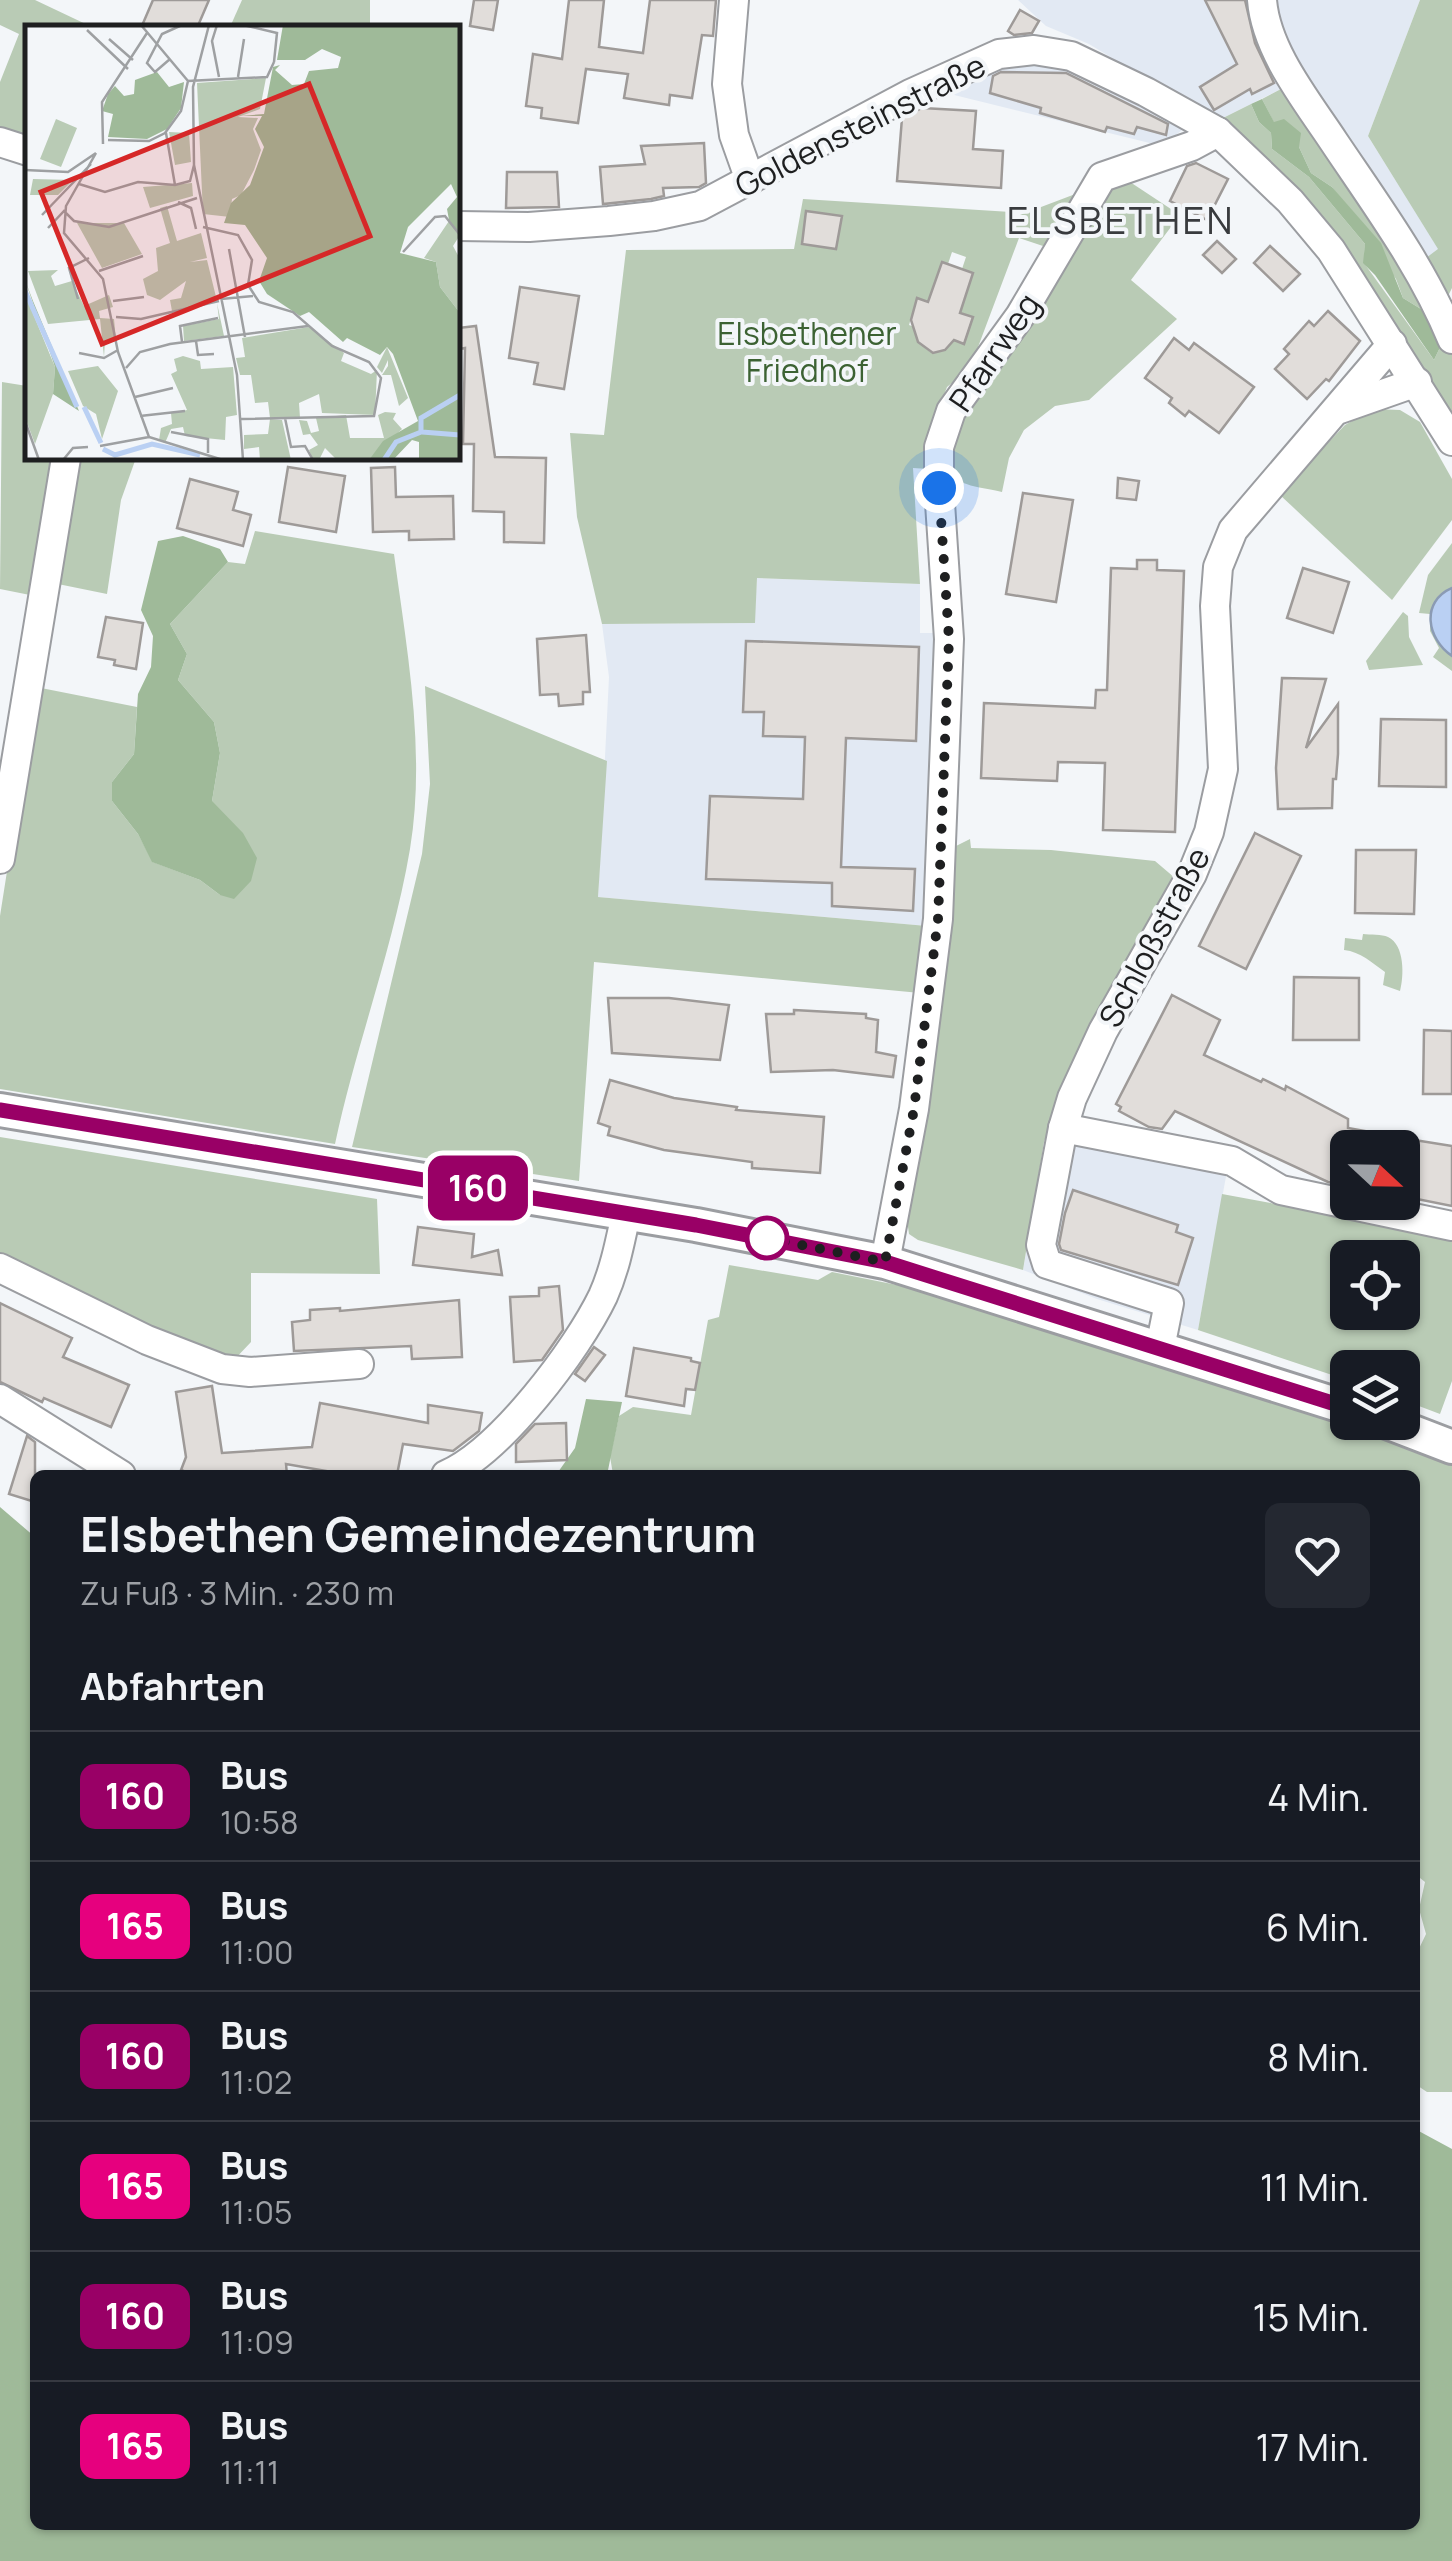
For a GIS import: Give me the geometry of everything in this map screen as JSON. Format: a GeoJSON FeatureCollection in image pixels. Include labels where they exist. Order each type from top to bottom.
{"type":"FeatureCollection","features":[{"type":"Feature","properties":{"kind":"main road"},"geometry":{"type":"LineString","coordinates":[[0,1110],[770,1238],[885,1262],[1330,1402]]}},
{"type":"Feature","properties":{"kind":"main road"},"geometry":{"type":"LineString","coordinates":[[1420,1435],[1452,1447]]}},
{"type":"Feature","properties":{"kind":"street"},"geometry":{"type":"LineString","coordinates":[[734,0],[727,84],[734,135],[750,180]]}},
{"type":"Feature","properties":{"kind":"street"},"geometry":{"type":"LineString","coordinates":[[1262,0],[1276,46],[1298,88],[1414,261],[1452,339]]}},
{"type":"Feature","properties":{"kind":"street","name":"Goldensteinstraße"},"geometry":{"type":"LineString","coordinates":[[460,226],[529,227],[654,216],[700,206],[928,86],[998,54],[1034,50],[1071,56],[1218,132],[1290,201],[1331,250],[1452,441]]}},
{"type":"Feature","properties":{"kind":"street","name":"Pfarrweg"},"geometry":{"type":"LineString","coordinates":[[885,1262],[914,1109],[939,901],[949,639],[940,448],[951,412],[1020,316],[1102,177],[1192,146],[1218,132]]}},
{"type":"Feature","properties":{"kind":"street"},"geometry":{"type":"LineString","coordinates":[[0,142],[25,150]]}},
{"type":"Feature","properties":{"kind":"street","name":"Schloßstraße"},"geometry":{"type":"LineString","coordinates":[[1160,1348],[1169,1303],[1046,1264],[1041,1245],[1063,1128],[1102,1031],[1152,966],[1198,864],[1219,795],[1223,769],[1215,606],[1218,567],[1233,530],[1392,344]]}},
{"type":"Feature","properties":{"kind":"street","name":"Schloßstraße"},"geometry":{"type":"LineString","coordinates":[[1338,410],[1418,382]]}},
{"type":"Feature","properties":{"kind":"street"},"geometry":{"type":"LineString","coordinates":[[0,859],[66,460]]}},
{"type":"Feature","properties":{"kind":"street"},"geometry":{"type":"LineString","coordinates":[[1063,1128],[1232,1161],[1280,1190],[1452,1226]]}},
{"type":"Feature","properties":{"kind":"street"},"geometry":{"type":"LineString","coordinates":[[454,1470],[490,1447],[576,1340],[607,1284],[626,1214]]}},
{"type":"Feature","properties":{"kind":"street"},"geometry":{"type":"LineString","coordinates":[[0,1268],[147,1340],[222,1369],[250,1372],[359,1364]]}},
{"type":"Feature","properties":{"kind":"street"},"geometry":{"type":"LineString","coordinates":[[0,1399],[113,1470]]}},
{"type":"Feature","properties":{"kind":"shaded area"},"geometry":{"type":"Polygon","coordinates":[[[1018,0],[1420,0],[1368,136],[1439,250],[1410,268],[1281,89],[1221,119],[1190,105],[1089,44],[1046,26],[1018,0]]]}},
{"type":"Feature","properties":{"kind":"shaded area"},"geometry":{"type":"Polygon","coordinates":[[[1001,66],[1053,66],[1089,73],[1187,126],[1162,146],[938,91],[1001,66]]]}},
{"type":"Feature","properties":{"kind":"shaded area"},"geometry":{"type":"Polygon","coordinates":[[[757,578],[920,584],[920,633],[941,633],[927,926],[598,897],[609,677],[602,624],[754,623],[757,578]]]}},
{"type":"Feature","properties":{"kind":"shaded area"},"geometry":{"type":"Polygon","coordinates":[[[1047,1134],[1227,1171],[1198,1330],[1097,1299],[1023,1270],[1047,1134]]]}},
{"type":"Feature","properties":{"kind":"green space"},"geometry":{"type":"Polygon","coordinates":[[[0,0],[35,0],[88,25],[25,25],[25,140],[0,132],[0,82],[19,34],[0,25],[0,0]]]}},
{"type":"Feature","properties":{"kind":"green space"},"geometry":{"type":"Polygon","coordinates":[[[242,0],[370,0],[370,25],[231,25],[242,0]]]}},
{"type":"Feature","properties":{"kind":"green space"},"geometry":{"type":"Polygon","coordinates":[[[1420,0],[1452,0],[1452,288],[1445,302],[1422,261],[1438,249],[1368,136],[1420,0]]]}},
{"type":"Feature","properties":{"kind":"green space"},"geometry":{"type":"Polygon","coordinates":[[[1281,89],[1410,268],[1434,317],[1403,298],[1396,279],[1332,187],[1311,173],[1299,147],[1274,123],[1262,99],[1281,89]]]}},
{"type":"Feature","properties":{"kind":"green space"},"geometry":{"type":"Polygon","coordinates":[[[1262,99],[1274,122],[1284,119],[1301,133],[1299,147],[1311,173],[1332,187],[1381,243],[1403,298],[1434,317],[1445,337],[1434,360],[1363,263],[1365,244],[1309,177],[1272,149],[1271,133],[1259,122],[1251,104],[1262,99]]]}},
{"type":"Feature","properties":{"kind":"green space"},"geometry":{"type":"Polygon","coordinates":[[[1251,104],[1259,122],[1271,133],[1272,149],[1309,177],[1365,244],[1364,263],[1434,360],[1445,337],[1452,355],[1452,418],[1340,240],[1276,167],[1221,119],[1251,104]]]}},
{"type":"Feature","properties":{"kind":"green space"},"geometry":{"type":"Polygon","coordinates":[[[1127,180],[1180,215],[1131,280],[1177,319],[1089,400],[1055,406],[1024,430],[1009,458],[1002,492],[956,479],[947,469],[949,447],[981,378],[1095,204],[1116,183],[1127,180]]]}},
{"type":"Feature","properties":{"kind":"green space","name":"Elsbethener Friedhof"},"geometry":{"type":"Polygon","coordinates":[[[1078,193],[1052,249],[1019,238],[975,355],[964,373],[947,387],[937,413],[928,469],[913,468],[920,584],[757,578],[755,623],[602,624],[577,517],[570,433],[604,435],[626,250],[794,249],[803,199],[1011,212],[1015,217],[1078,193]],[[952,252],[948,264],[942,263],[928,302],[917,299],[909,325],[920,329],[918,342],[930,352],[945,350],[951,339],[964,343],[973,318],[960,313],[973,273],[962,269],[966,257],[952,252]]]}},
{"type":"Feature","properties":{"kind":"green space"},"geometry":{"type":"Polygon","coordinates":[[[2,382],[25,386],[25,460],[59,460],[35,596],[0,589],[2,382]]]}},
{"type":"Feature","properties":{"kind":"green space"},"geometry":{"type":"Polygon","coordinates":[[[1374,409],[1400,410],[1420,422],[1452,479],[1452,520],[1392,600],[1279,494],[1345,425],[1374,409]]]}},
{"type":"Feature","properties":{"kind":"green space"},"geometry":{"type":"Polygon","coordinates":[[[74,460],[135,460],[121,500],[107,594],[53,583],[74,460]]]}},
{"type":"Feature","properties":{"kind":"green space"},"geometry":{"type":"Polygon","coordinates":[[[255,531],[394,554],[404,627],[416,776],[410,849],[335,1144],[0,1089],[0,916],[36,687],[137,707],[134,754],[112,782],[112,801],[138,834],[153,862],[200,880],[220,895],[212,801],[220,753],[214,722],[178,680],[187,654],[170,624],[228,562],[245,564],[255,531]]]}},
{"type":"Feature","properties":{"kind":"green space"},"geometry":{"type":"Polygon","coordinates":[[[183,536],[220,549],[228,562],[170,624],[187,654],[178,680],[214,722],[220,753],[212,801],[243,833],[257,858],[251,881],[234,899],[220,895],[200,880],[152,862],[138,834],[112,801],[112,782],[134,754],[138,694],[151,667],[153,636],[141,610],[158,541],[183,536]]]}},
{"type":"Feature","properties":{"kind":"green space"},"geometry":{"type":"Polygon","coordinates":[[[1452,543],[1452,671],[1433,657],[1439,648],[1430,631],[1430,614],[1419,613],[1428,575],[1452,543]]]}},
{"type":"Feature","properties":{"kind":"green space"},"geometry":{"type":"Polygon","coordinates":[[[1403,612],[1408,616],[1409,637],[1423,665],[1369,670],[1366,661],[1403,612]]]}},
{"type":"Feature","properties":{"kind":"green space"},"geometry":{"type":"Polygon","coordinates":[[[425,686],[607,761],[598,897],[927,926],[920,993],[594,962],[579,1181],[352,1147],[422,854],[430,784],[425,686]]]}},
{"type":"Feature","properties":{"kind":"green space"},"geometry":{"type":"Polygon","coordinates":[[[970,839],[971,848],[1051,850],[1155,861],[1175,878],[1070,1070],[1044,1142],[1023,1270],[918,1240],[909,1234],[907,1220],[937,1017],[952,853],[956,846],[970,839]]]}},
{"type":"Feature","properties":{"kind":"green space"},"geometry":{"type":"Polygon","coordinates":[[[1363,934],[1385,936],[1398,947],[1400,991],[1383,985],[1385,972],[1361,955],[1344,950],[1345,938],[1362,940],[1363,934]]]}},
{"type":"Feature","properties":{"kind":"green space"},"geometry":{"type":"Polygon","coordinates":[[[0,1137],[377,1199],[380,1274],[251,1273],[251,1342],[233,1361],[226,1361],[0,1260],[0,1137]]]}},
{"type":"Feature","properties":{"kind":"green space"},"geometry":{"type":"Polygon","coordinates":[[[1222,1194],[1330,1214],[1330,1220],[1361,1220],[1452,1237],[1452,1381],[1440,1414],[1420,1406],[1420,1350],[1330,1350],[1330,1374],[1198,1330],[1222,1194]]]}},
{"type":"Feature","properties":{"kind":"green space"},"geometry":{"type":"Polygon","coordinates":[[[729,1265],[818,1280],[832,1272],[932,1292],[1285,1401],[1330,1417],[1330,1440],[1392,1440],[1452,1462],[1452,2092],[1427,2092],[1420,2087],[1420,1947],[1426,1934],[1420,1913],[1425,1882],[1420,1878],[1420,1470],[612,1470],[610,1457],[619,1416],[633,1407],[691,1415],[708,1320],[719,1317],[729,1265]]]}},
{"type":"Feature","properties":{"kind":"green space"},"geometry":{"type":"Polygon","coordinates":[[[586,1399],[622,1402],[608,1470],[560,1470],[575,1448],[586,1399]]]}},
{"type":"Feature","properties":{"kind":"green space"},"geometry":{"type":"Polygon","coordinates":[[[0,1507],[30,1533],[30,2530],[1420,2530],[1420,2132],[1452,2149],[1452,2561],[0,2561],[0,1507]]]}},
{"type":"Feature","properties":{"kind":"water"},"geometry":{"type":"Polygon","coordinates":[[[1452,588],[1452,656],[1437,640],[1431,611],[1442,594],[1452,588]]]}},
{"type":"Feature","properties":{"kind":"building"},"geometry":{"type":"Polygon","coordinates":[[[153,0],[209,0],[198,25],[142,25],[153,0]]]}},
{"type":"Feature","properties":{"kind":"building"},"geometry":{"type":"Polygon","coordinates":[[[474,0],[498,0],[493,30],[470,26],[474,0]]]}},
{"type":"Feature","properties":{"kind":"building"},"geometry":{"type":"Polygon","coordinates":[[[569,0],[604,0],[599,47],[643,53],[650,0],[716,0],[713,36],[702,35],[692,98],[670,95],[669,105],[624,98],[628,74],[586,69],[578,123],[541,118],[542,108],[526,106],[533,54],[562,59],[569,0]]]}},
{"type":"Feature","properties":{"kind":"building"},"geometry":{"type":"Polygon","coordinates":[[[1205,0],[1245,0],[1255,43],[1274,83],[1252,94],[1250,89],[1214,110],[1200,87],[1237,64],[1205,0]]]}},
{"type":"Feature","properties":{"kind":"building"},"geometry":{"type":"Polygon","coordinates":[[[1020,10],[1039,21],[1032,33],[1014,35],[1008,31],[1020,10]]]}},
{"type":"Feature","properties":{"kind":"building"},"geometry":{"type":"Polygon","coordinates":[[[1001,72],[1066,73],[1168,124],[1166,135],[1137,127],[1134,134],[1107,127],[1105,132],[1040,113],[1041,108],[990,93],[993,76],[1001,72]]]}},
{"type":"Feature","properties":{"kind":"building"},"geometry":{"type":"Polygon","coordinates":[[[922,108],[976,111],[973,149],[1003,151],[1001,188],[897,181],[902,118],[922,108]]]}},
{"type":"Feature","properties":{"kind":"building"},"geometry":{"type":"Polygon","coordinates":[[[704,143],[706,183],[699,187],[663,188],[664,196],[651,199],[603,204],[600,167],[645,164],[641,146],[704,143]]]}},
{"type":"Feature","properties":{"kind":"building"},"geometry":{"type":"Polygon","coordinates":[[[1196,163],[1228,179],[1207,220],[1170,201],[1187,166],[1196,163]]]}},
{"type":"Feature","properties":{"kind":"building"},"geometry":{"type":"Polygon","coordinates":[[[507,172],[557,172],[559,207],[506,208],[507,172]]]}},
{"type":"Feature","properties":{"kind":"building"},"geometry":{"type":"Polygon","coordinates":[[[806,211],[842,216],[836,249],[802,244],[806,211]]]}},
{"type":"Feature","properties":{"kind":"building"},"geometry":{"type":"Polygon","coordinates":[[[1217,241],[1236,259],[1222,273],[1203,255],[1217,241]]]}},
{"type":"Feature","properties":{"kind":"building"},"geometry":{"type":"Polygon","coordinates":[[[1270,246],[1300,274],[1283,291],[1254,263],[1270,246]]]}},
{"type":"Feature","properties":{"kind":"building","name":"ELSBETHEN"},"geometry":{"type":"Polygon","coordinates":[[[942,262],[973,273],[960,313],[973,317],[964,344],[954,340],[945,350],[933,353],[918,342],[911,320],[917,298],[928,302],[942,262]]]}},
{"type":"Feature","properties":{"kind":"building"},"geometry":{"type":"Polygon","coordinates":[[[520,287],[579,296],[564,389],[534,384],[538,363],[509,358],[520,287]]]}},
{"type":"Feature","properties":{"kind":"building"},"geometry":{"type":"Polygon","coordinates":[[[1328,311],[1360,341],[1329,381],[1326,379],[1307,399],[1275,369],[1289,354],[1284,349],[1309,321],[1314,326],[1328,311]]]}},
{"type":"Feature","properties":{"kind":"building"},"geometry":{"type":"Polygon","coordinates":[[[476,326],[495,457],[546,458],[544,543],[504,542],[504,512],[473,511],[474,444],[463,444],[465,348],[460,349],[460,328],[476,326]]]}},
{"type":"Feature","properties":{"kind":"building"},"geometry":{"type":"Polygon","coordinates":[[[1174,338],[1189,350],[1194,343],[1254,387],[1219,433],[1189,411],[1185,416],[1169,403],[1172,398],[1145,378],[1174,338]]]}},
{"type":"Feature","properties":{"kind":"building"},"geometry":{"type":"Polygon","coordinates":[[[288,467],[345,476],[336,532],[279,522],[288,467]]]}},
{"type":"Feature","properties":{"kind":"building"},"geometry":{"type":"Polygon","coordinates":[[[395,467],[396,497],[453,496],[454,539],[409,540],[409,531],[373,532],[371,468],[395,467]]]}},
{"type":"Feature","properties":{"kind":"building"},"geometry":{"type":"Polygon","coordinates":[[[1118,478],[1139,481],[1136,500],[1117,498],[1118,478]]]}},
{"type":"Feature","properties":{"kind":"building"},"geometry":{"type":"Polygon","coordinates":[[[190,479],[238,492],[233,510],[251,515],[243,546],[177,528],[190,479]]]}},
{"type":"Feature","properties":{"kind":"building"},"geometry":{"type":"Polygon","coordinates":[[[1023,493],[1073,500],[1056,602],[1006,594],[1023,493]]]}},
{"type":"Feature","properties":{"kind":"building"},"geometry":{"type":"Polygon","coordinates":[[[1137,560],[1157,560],[1157,570],[1184,571],[1175,832],[1103,830],[1105,763],[1058,762],[1057,781],[981,778],[984,703],[1095,708],[1096,690],[1107,690],[1111,568],[1137,569],[1137,560]]]}},
{"type":"Feature","properties":{"kind":"building"},"geometry":{"type":"Polygon","coordinates":[[[1303,568],[1349,582],[1333,633],[1287,618],[1303,568]]]}},
{"type":"Feature","properties":{"kind":"building"},"geometry":{"type":"Polygon","coordinates":[[[106,617],[143,623],[136,669],[98,657],[106,617]]]}},
{"type":"Feature","properties":{"kind":"building"},"geometry":{"type":"Polygon","coordinates":[[[586,635],[590,692],[583,692],[583,704],[559,706],[558,694],[540,695],[537,639],[586,635]]]}},
{"type":"Feature","properties":{"kind":"building"},"geometry":{"type":"Polygon","coordinates":[[[746,641],[919,647],[916,741],[846,738],[841,867],[915,869],[913,911],[832,906],[832,883],[706,879],[710,796],[803,799],[805,737],[763,736],[764,712],[743,712],[746,641]]]}},
{"type":"Feature","properties":{"kind":"building"},"geometry":{"type":"Polygon","coordinates":[[[1282,678],[1326,679],[1306,748],[1338,704],[1332,808],[1278,809],[1276,768],[1282,678]]]}},
{"type":"Feature","properties":{"kind":"building"},"geometry":{"type":"Polygon","coordinates":[[[1381,719],[1446,720],[1446,787],[1379,786],[1381,719]]]}},
{"type":"Feature","properties":{"kind":"building"},"geometry":{"type":"Polygon","coordinates":[[[1255,833],[1301,856],[1246,969],[1199,946],[1255,833]]]}},
{"type":"Feature","properties":{"kind":"building"},"geometry":{"type":"Polygon","coordinates":[[[1356,850],[1416,850],[1414,914],[1355,913],[1356,850]]]}},
{"type":"Feature","properties":{"kind":"building"},"geometry":{"type":"Polygon","coordinates":[[[1294,977],[1359,978],[1359,1040],[1293,1040],[1294,977]]]}},
{"type":"Feature","properties":{"kind":"building"},"geometry":{"type":"Polygon","coordinates":[[[1172,995],[1220,1020],[1204,1055],[1261,1082],[1263,1079],[1285,1090],[1286,1086],[1348,1119],[1348,1128],[1359,1130],[1330,1130],[1330,1182],[1175,1111],[1162,1129],[1149,1127],[1119,1111],[1121,1107],[1116,1104],[1172,995]]]}},
{"type":"Feature","properties":{"kind":"building"},"geometry":{"type":"Polygon","coordinates":[[[608,998],[669,998],[729,1005],[720,1060],[612,1053],[608,998]]]}},
{"type":"Feature","properties":{"kind":"building"},"geometry":{"type":"Polygon","coordinates":[[[794,1010],[866,1014],[866,1018],[878,1020],[876,1052],[896,1056],[893,1077],[833,1070],[771,1072],[766,1014],[794,1014],[794,1010]]]}},
{"type":"Feature","properties":{"kind":"building"},"geometry":{"type":"Polygon","coordinates":[[[1424,1030],[1452,1031],[1452,1094],[1423,1094],[1424,1030]]]}},
{"type":"Feature","properties":{"kind":"building"},"geometry":{"type":"Polygon","coordinates":[[[610,1080],[674,1098],[737,1107],[736,1110],[824,1117],[820,1173],[752,1168],[752,1162],[664,1150],[608,1135],[610,1127],[598,1123],[610,1080]]]}},
{"type":"Feature","properties":{"kind":"building"},"geometry":{"type":"Polygon","coordinates":[[[1420,1141],[1452,1146],[1452,1206],[1420,1200],[1420,1141]]]}},
{"type":"Feature","properties":{"kind":"building"},"geometry":{"type":"Polygon","coordinates":[[[1073,1190],[1178,1225],[1176,1232],[1193,1238],[1178,1285],[1061,1250],[1065,1213],[1073,1190]]]}},
{"type":"Feature","properties":{"kind":"building"},"geometry":{"type":"Polygon","coordinates":[[[418,1227],[474,1234],[472,1257],[498,1250],[502,1275],[413,1265],[418,1227]]]}},
{"type":"Feature","properties":{"kind":"building"},"geometry":{"type":"Polygon","coordinates":[[[559,1286],[563,1330],[542,1360],[514,1362],[510,1297],[539,1296],[539,1288],[559,1286]]]}},
{"type":"Feature","properties":{"kind":"building"},"geometry":{"type":"Polygon","coordinates":[[[459,1300],[462,1357],[412,1359],[411,1346],[294,1351],[292,1322],[310,1320],[310,1310],[340,1311],[459,1300]]]}},
{"type":"Feature","properties":{"kind":"building"},"geometry":{"type":"Polygon","coordinates":[[[0,1303],[72,1338],[63,1357],[129,1385],[111,1427],[0,1382],[0,1303]]]}},
{"type":"Feature","properties":{"kind":"building"},"geometry":{"type":"Polygon","coordinates":[[[594,1347],[605,1355],[585,1381],[575,1374],[594,1347]]]}},
{"type":"Feature","properties":{"kind":"building"},"geometry":{"type":"Polygon","coordinates":[[[634,1348],[700,1363],[695,1390],[686,1389],[684,1406],[626,1396],[634,1348]]]}},
{"type":"Feature","properties":{"kind":"building"},"geometry":{"type":"Polygon","coordinates":[[[212,1386],[222,1453],[312,1447],[320,1403],[428,1423],[428,1405],[482,1413],[479,1431],[453,1451],[403,1444],[398,1470],[320,1470],[286,1464],[287,1470],[181,1470],[186,1457],[176,1392],[212,1386]]]}},
{"type":"Feature","properties":{"kind":"building"},"geometry":{"type":"Polygon","coordinates":[[[566,1423],[567,1460],[516,1462],[516,1444],[535,1424],[566,1423]]]}},
{"type":"Feature","properties":{"kind":"building"},"geometry":{"type":"Polygon","coordinates":[[[27,1436],[35,1442],[30,1500],[9,1494],[27,1436]]]}},
{"type":"Feature","properties":{"kind":"bus line","name":"160"},"geometry":{"type":"LineString","coordinates":[[0,1110],[696,1225],[885,1262],[1330,1402]]}},
{"type":"Feature","properties":{"kind":"district","name":"ELSBETHEN"},"geometry":{"type":"Point","coordinates":[1121,219]}},
{"type":"Feature","properties":{"kind":"route"},"geometry":{"type":"LineString","coordinates":[[767,1238],[885,1262],[914,1109],[936,948],[949,639],[939,488]]}}]}
